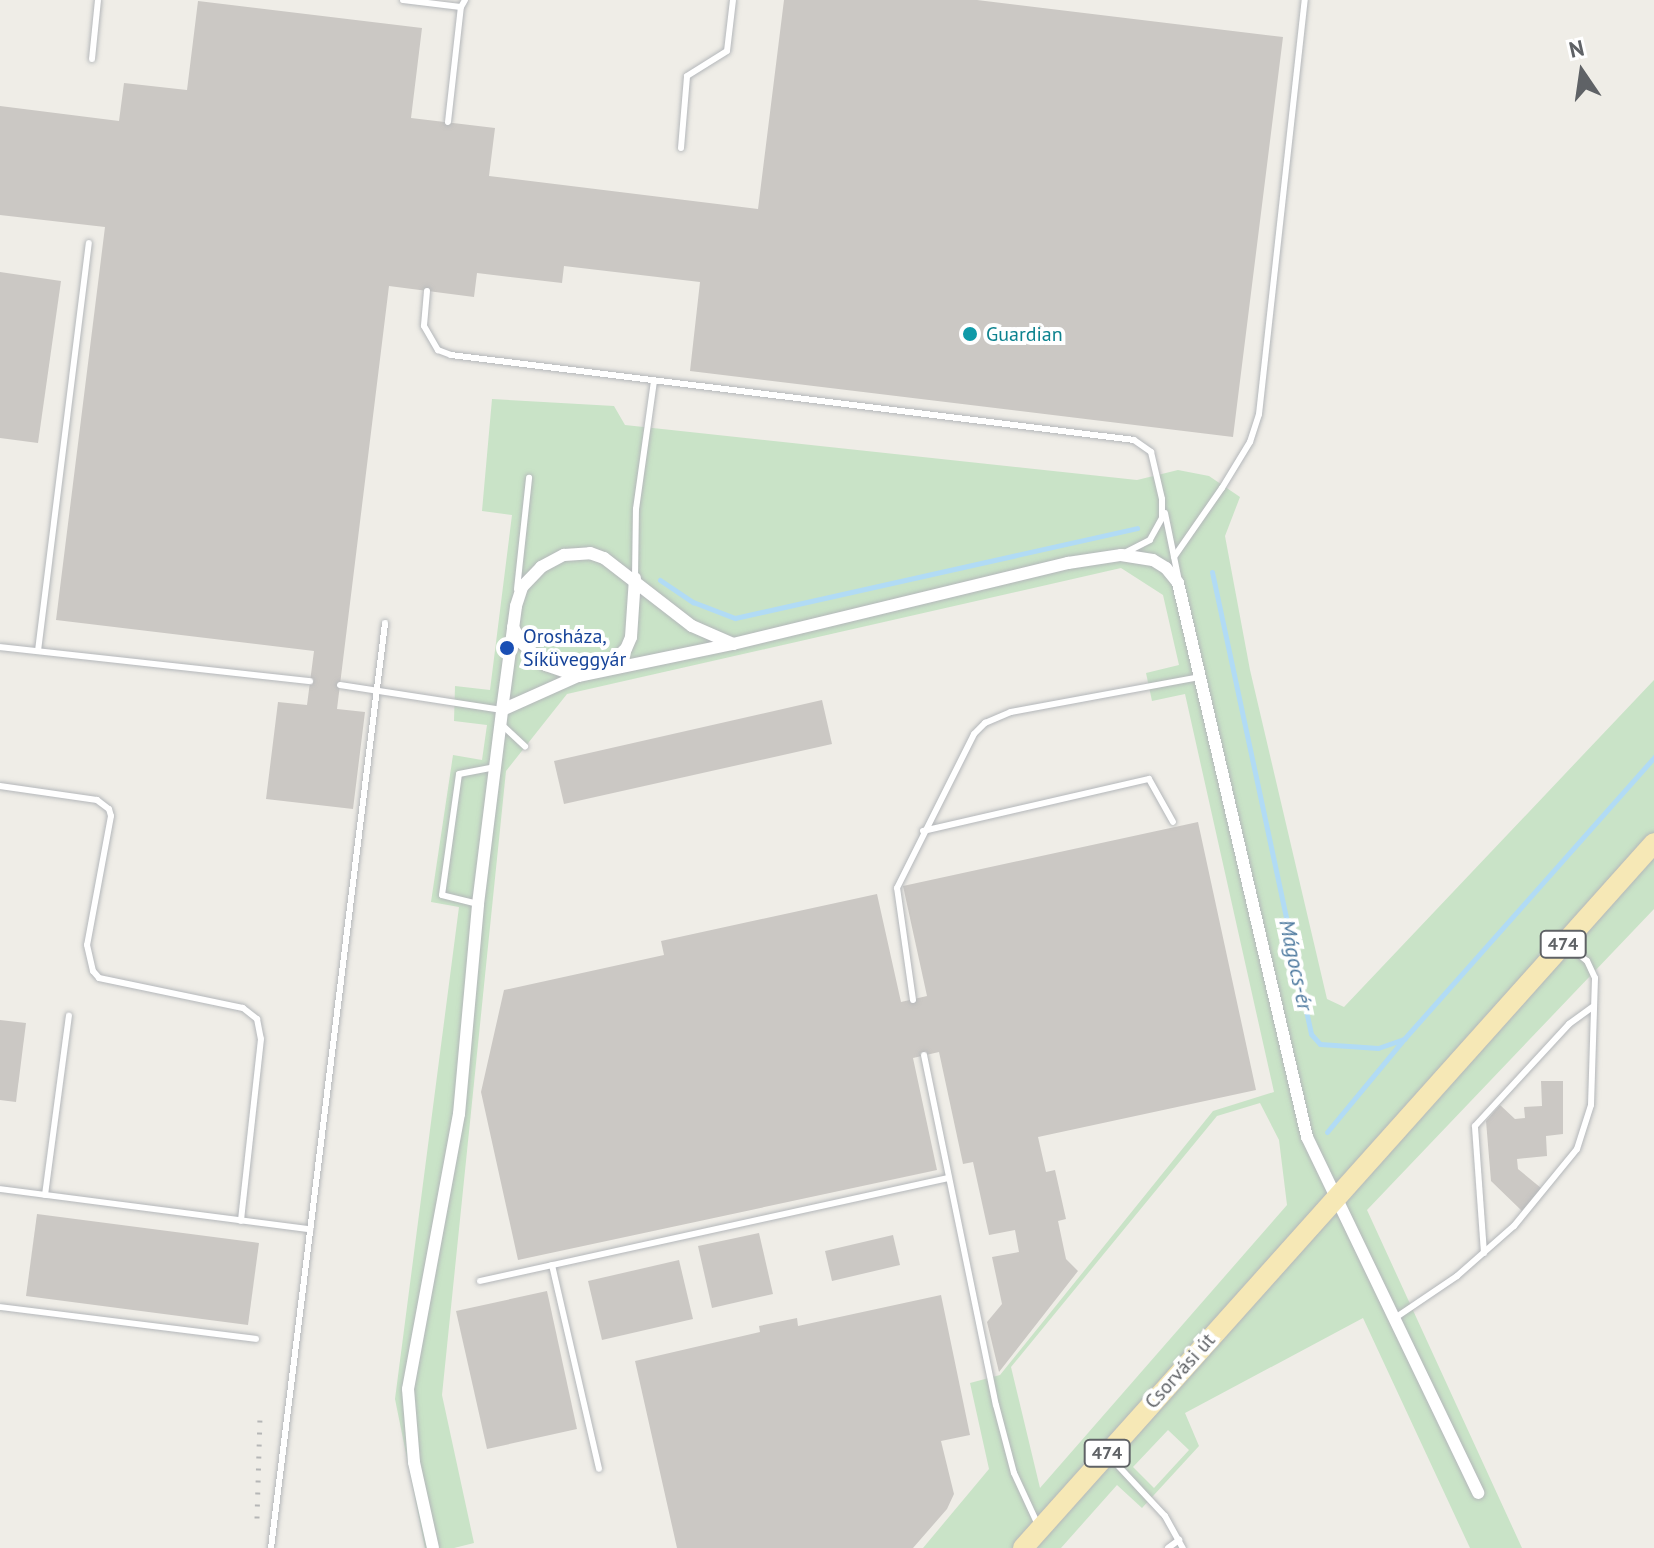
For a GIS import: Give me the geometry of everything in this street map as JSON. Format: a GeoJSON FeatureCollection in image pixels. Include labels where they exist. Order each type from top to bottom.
{"type":"FeatureCollection","features":[{"type":"Feature","properties":{"kind":"main road","name":"474"},"geometry":{"type":"LineString","coordinates":[[1337,1194],[1654,843]]}},
{"type":"Feature","properties":{"kind":"main road","name":"Csorvási út"},"geometry":{"type":"LineString","coordinates":[[1023,1548],[1337,1194]]}},
{"type":"Feature","properties":{"kind":"street"},"geometry":{"type":"LineString","coordinates":[[433,1548],[414,1462],[408,1389],[459,1114],[478,904],[516,606],[530,576],[564,555],[590,553],[635,578],[692,626],[733,644]]}},
{"type":"Feature","properties":{"kind":"street"},"geometry":{"type":"LineString","coordinates":[[501,716],[578,676],[733,644],[1068,563],[1121,555],[1144,557],[1166,568],[1178,583],[1202,676],[1307,1137],[1478,1493]]}},
{"type":"Feature","properties":{"kind":"street"},"geometry":{"type":"LineString","coordinates":[[604,670],[626,649],[631,637],[635,578]]}},
{"type":"Feature","properties":{"kind":"street"},"geometry":{"type":"LineString","coordinates":[[513,627],[534,655],[546,665],[578,676]]}},
{"type":"Feature","properties":{"kind":"lane"},"geometry":{"type":"LineString","coordinates":[[92,59],[98,0]]}},
{"type":"Feature","properties":{"kind":"lane"},"geometry":{"type":"LineString","coordinates":[[403,0],[461,7]]}},
{"type":"Feature","properties":{"kind":"lane"},"geometry":{"type":"LineString","coordinates":[[448,122],[461,7],[465,0]]}},
{"type":"Feature","properties":{"kind":"lane"},"geometry":{"type":"LineString","coordinates":[[681,148],[687,76],[727,51],[733,0]]}},
{"type":"Feature","properties":{"kind":"lane"},"geometry":{"type":"LineString","coordinates":[[1174,557],[1250,442],[1259,414],[1305,0]]}},
{"type":"Feature","properties":{"kind":"lane"},"geometry":{"type":"LineString","coordinates":[[38,651],[89,243]]}},
{"type":"Feature","properties":{"kind":"lane"},"geometry":{"type":"LineString","coordinates":[[427,291],[424,326],[438,350],[451,355],[1134,440],[1151,452],[1184,604]]}},
{"type":"Feature","properties":{"kind":"lane"},"geometry":{"type":"LineString","coordinates":[[635,578],[636,509],[654,381]]}},
{"type":"Feature","properties":{"kind":"lane"},"geometry":{"type":"LineString","coordinates":[[516,606],[529,478]]}},
{"type":"Feature","properties":{"kind":"lane"},"geometry":{"type":"LineString","coordinates":[[1121,555],[1144,546],[1156,533],[1162,518],[1162,499]]}},
{"type":"Feature","properties":{"kind":"lane"},"geometry":{"type":"LineString","coordinates":[[271,1548],[385,623]]}},
{"type":"Feature","properties":{"kind":"lane"},"geometry":{"type":"LineString","coordinates":[[0,647],[310,681]]}},
{"type":"Feature","properties":{"kind":"lane"},"geometry":{"type":"LineString","coordinates":[[913,1000],[897,888],[974,734],[985,723],[1011,712],[1202,676]]}},
{"type":"Feature","properties":{"kind":"lane"},"geometry":{"type":"LineString","coordinates":[[340,685],[377,689],[501,716],[525,746]]}},
{"type":"Feature","properties":{"kind":"lane"},"geometry":{"type":"LineString","coordinates":[[478,904],[442,895],[459,774],[495,767]]}},
{"type":"Feature","properties":{"kind":"lane"},"geometry":{"type":"LineString","coordinates":[[923,831],[1149,779],[1173,822]]}},
{"type":"Feature","properties":{"kind":"lane"},"geometry":{"type":"LineString","coordinates":[[0,786],[97,800],[109,809],[111,816],[87,945],[93,971],[99,978],[243,1008],[257,1019],[261,1039],[241,1221]]}},
{"type":"Feature","properties":{"kind":"lane"},"geometry":{"type":"LineString","coordinates":[[1395,1318],[1484,1253],[1514,1226],[1577,1149],[1591,1105],[1595,978],[1587,961],[1564,942]]}},
{"type":"Feature","properties":{"kind":"lane"},"geometry":{"type":"LineString","coordinates":[[1484,1253],[1475,1126],[1569,1024],[1592,1007]]}},
{"type":"Feature","properties":{"kind":"lane"},"geometry":{"type":"LineString","coordinates":[[45,1195],[69,1016]]}},
{"type":"Feature","properties":{"kind":"lane"},"geometry":{"type":"LineString","coordinates":[[924,1055],[1014,1473],[1040,1529]]}},
{"type":"Feature","properties":{"kind":"lane"},"geometry":{"type":"LineString","coordinates":[[480,1281],[949,1178]]}},
{"type":"Feature","properties":{"kind":"lane"},"geometry":{"type":"LineString","coordinates":[[0,1189],[310,1229]]}},
{"type":"Feature","properties":{"kind":"lane"},"geometry":{"type":"LineString","coordinates":[[552,1265],[599,1469]]}},
{"type":"Feature","properties":{"kind":"lane"},"geometry":{"type":"LineString","coordinates":[[0,1307],[256,1339]]}},
{"type":"Feature","properties":{"kind":"lane"},"geometry":{"type":"LineString","coordinates":[[1106,1454],[1165,1516],[1183,1548]]}},
{"type":"Feature","properties":{"kind":"lane"},"geometry":{"type":"LineString","coordinates":[[1168,1548],[1179,1540]]}},
{"type":"Feature","properties":{"kind":"green space"},"geometry":{"type":"Polygon","coordinates":[[[492,399],[614,406],[625,425],[1137,480],[1178,470],[1209,476],[1240,497],[1225,536],[1250,670],[1327,999],[1344,1007],[1654,680],[1654,909],[1367,1210],[1522,1548],[1470,1548],[1363,1318],[1185,1413],[1199,1446],[1142,1508],[1117,1485],[1061,1548],[923,1548],[989,1469],[970,1383],[1000,1375],[1213,1111],[1274,1092],[1185,694],[1152,701],[1146,673],[1179,665],[1163,595],[1121,568],[567,694],[506,771],[442,1395],[474,1543],[454,1548],[425,1548],[395,1399],[459,907],[431,902],[453,755],[482,760],[487,725],[454,721],[455,686],[490,690],[512,515],[482,511],[492,399]],[[1260,1103],[1217,1116],[1011,1367],[1040,1488],[1287,1205],[1279,1140],[1260,1103]],[[1168,1430],[1133,1467],[1154,1488],[1189,1450],[1168,1430]]]}},
{"type":"Feature","properties":{"kind":"building","name":"Guardian"},"geometry":{"type":"Polygon","coordinates":[[[784,0],[977,0],[1283,37],[1233,437],[690,371],[700,282],[564,266],[562,283],[477,273],[474,297],[389,286],[337,709],[365,712],[353,809],[266,799],[278,702],[307,705],[314,651],[56,620],[105,227],[0,215],[0,106],[119,121],[124,83],[187,90],[198,1],[422,28],[411,118],[495,128],[489,176],[758,209],[784,0]]]}},
{"type":"Feature","properties":{"kind":"building"},"geometry":{"type":"Polygon","coordinates":[[[0,272],[61,281],[38,443],[0,438],[0,272]]]}},
{"type":"Feature","properties":{"kind":"building"},"geometry":{"type":"Polygon","coordinates":[[[822,700],[832,744],[564,804],[554,761],[822,700]]]}},
{"type":"Feature","properties":{"kind":"building"},"geometry":{"type":"Polygon","coordinates":[[[1198,822],[1256,1090],[1038,1137],[1046,1172],[1055,1170],[1066,1219],[1058,1221],[1066,1259],[1078,1271],[999,1372],[987,1322],[1002,1304],[992,1257],[1019,1252],[1015,1230],[989,1235],[973,1162],[963,1164],[939,1052],[913,1058],[937,1170],[518,1260],[481,1092],[504,990],[664,955],[661,941],[877,894],[901,1002],[927,996],[903,886],[1198,822]]]}},
{"type":"Feature","properties":{"kind":"building"},"geometry":{"type":"Polygon","coordinates":[[[0,1020],[26,1023],[16,1102],[0,1100],[0,1020]]]}},
{"type":"Feature","properties":{"kind":"building"},"geometry":{"type":"Polygon","coordinates":[[[1541,1081],[1563,1081],[1563,1134],[1546,1136],[1547,1156],[1517,1159],[1518,1169],[1541,1188],[1522,1211],[1491,1181],[1486,1121],[1500,1105],[1515,1119],[1525,1118],[1524,1107],[1542,1106],[1541,1081]]]}},
{"type":"Feature","properties":{"kind":"building"},"geometry":{"type":"Polygon","coordinates":[[[37,1214],[259,1243],[248,1325],[26,1296],[37,1214]]]}},
{"type":"Feature","properties":{"kind":"building"},"geometry":{"type":"Polygon","coordinates":[[[759,1233],[773,1294],[712,1308],[698,1246],[759,1233]]]}},
{"type":"Feature","properties":{"kind":"building"},"geometry":{"type":"Polygon","coordinates":[[[893,1235],[900,1265],[832,1281],[825,1251],[893,1235]]]}},
{"type":"Feature","properties":{"kind":"building"},"geometry":{"type":"Polygon","coordinates":[[[679,1260],[693,1319],[602,1340],[588,1281],[679,1260]]]}},
{"type":"Feature","properties":{"kind":"building"},"geometry":{"type":"Polygon","coordinates":[[[547,1291],[577,1429],[487,1449],[456,1311],[547,1291]]]}},
{"type":"Feature","properties":{"kind":"building"},"geometry":{"type":"Polygon","coordinates":[[[941,1295],[970,1435],[941,1441],[954,1494],[947,1509],[913,1548],[677,1548],[635,1361],[760,1332],[759,1326],[797,1318],[798,1326],[941,1295]]]}},
{"type":"Feature","properties":{"kind":"waterway"},"geometry":{"type":"LineString","coordinates":[[660,580],[693,602],[735,618],[1137,528]]}},
{"type":"Feature","properties":{"kind":"waterway","name":"Mágocs-ér"},"geometry":{"type":"LineString","coordinates":[[1212,572],[1311,1034],[1320,1044],[1378,1048],[1404,1039],[1654,757]]}},
{"type":"Feature","properties":{"kind":"waterway"},"geometry":{"type":"LineString","coordinates":[[1327,1132],[1403,1040]]}},
{"type":"Feature","properties":{"kind":"railway"},"geometry":{"type":"LineString","coordinates":[[257,1518],[260,1416]]}},
{"type":"Feature","properties":{"kind":"place","name":"Guardian"},"geometry":{"type":"Point","coordinates":[970,334]}},
{"type":"Feature","properties":{"kind":"place","name":"Orosháza, Síküveggyár"},"geometry":{"type":"Point","coordinates":[507,648]}}]}
